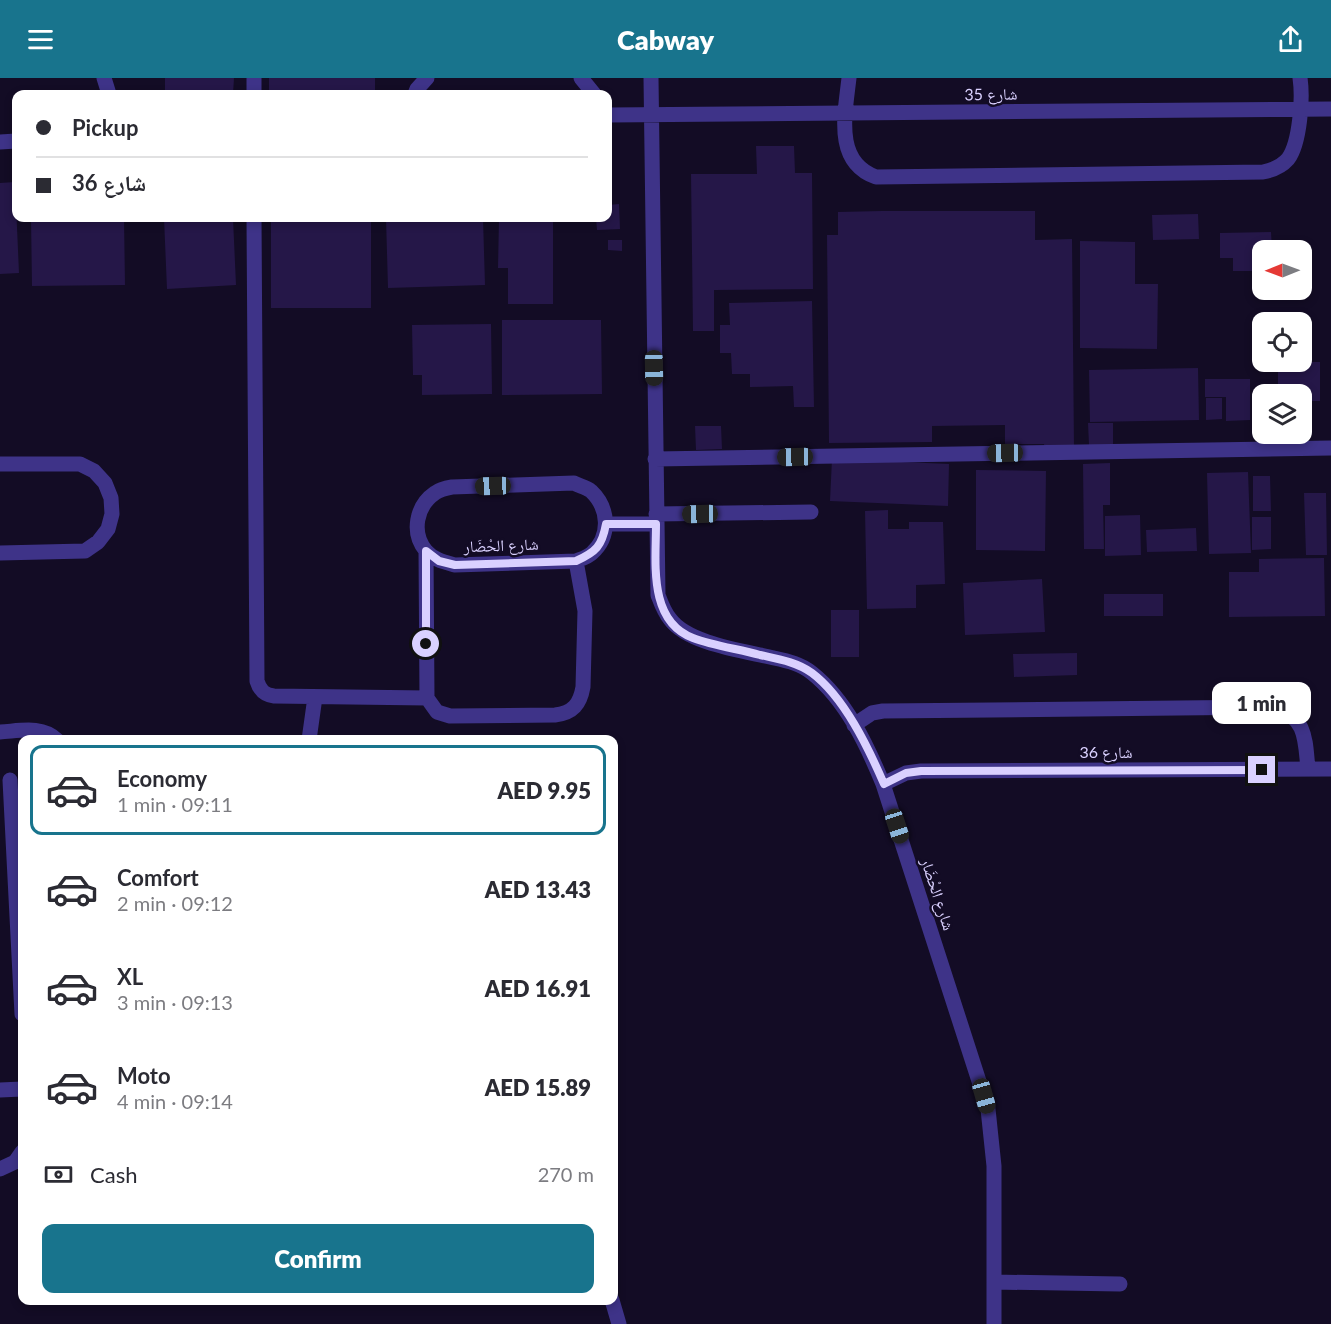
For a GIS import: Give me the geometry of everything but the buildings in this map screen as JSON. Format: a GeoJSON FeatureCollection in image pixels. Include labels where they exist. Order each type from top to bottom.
{"type":"FeatureCollection","features":[{"type":"Feature","properties":{"kind":"street"},"geometry":{"type":"LineString","coordinates":[[417,90],[428,78]]}},
{"type":"Feature","properties":{"kind":"street"},"geometry":{"type":"LineString","coordinates":[[581,78],[591,90]]}},
{"type":"Feature","properties":{"kind":"street","name":"شارع الحْضَار"},"geometry":{"type":"LineString","coordinates":[[651,78],[658,595],[670,620],[692,638],[794,663],[811,672],[826,687],[854,725],[884,784],[988,1109],[994,1166],[994,1324]]}},
{"type":"Feature","properties":{"kind":"street"},"geometry":{"type":"LineString","coordinates":[[849,78],[845,113],[849,154],[858,168],[876,177],[1263,172],[1273,170],[1289,157],[1293,149],[1300,109],[1300,78]]}},
{"type":"Feature","properties":{"kind":"street","name":"شارع 35"},"geometry":{"type":"LineString","coordinates":[[612,115],[1331,109]]}},
{"type":"Feature","properties":{"kind":"street"},"geometry":{"type":"LineString","coordinates":[[254,222],[257,681],[259,687],[268,695],[427,698]]}},
{"type":"Feature","properties":{"kind":"street"},"geometry":{"type":"LineString","coordinates":[[655,459],[1331,448]]}},
{"type":"Feature","properties":{"kind":"street"},"geometry":{"type":"LineString","coordinates":[[0,464],[80,464],[94,471],[105,483],[111,498],[112,514],[108,529],[98,542],[85,551],[0,553]]}},
{"type":"Feature","properties":{"kind":"street"},"geometry":{"type":"LineString","coordinates":[[574,483],[589,489],[602,504],[606,524],[603,540],[591,554],[576,561],[585,611],[584,687],[582,698],[576,706],[563,714],[555,715],[450,716],[437,712],[427,698],[426,551],[418,536],[417,519],[423,503],[436,492],[452,487],[574,483]]}},
{"type":"Feature","properties":{"kind":"street"},"geometry":{"type":"LineString","coordinates":[[606,524],[656,519],[812,512]]}},
{"type":"Feature","properties":{"kind":"street","name":"شارع الحْضَار"},"geometry":{"type":"LineString","coordinates":[[426,551],[439,561],[455,565],[576,561]]}},
{"type":"Feature","properties":{"kind":"street"},"geometry":{"type":"LineString","coordinates":[[310,735],[315,697]]}},
{"type":"Feature","properties":{"kind":"street"},"geometry":{"type":"LineString","coordinates":[[854,725],[872,713],[884,711],[1276,707],[1294,717],[1301,726],[1308,769]]}},
{"type":"Feature","properties":{"kind":"street"},"geometry":{"type":"LineString","coordinates":[[0,732],[39,730],[51,735]]}},
{"type":"Feature","properties":{"kind":"street","name":"شارع 36"},"geometry":{"type":"LineString","coordinates":[[884,784],[906,773],[921,771],[1331,769]]}},
{"type":"Feature","properties":{"kind":"street"},"geometry":{"type":"LineString","coordinates":[[11,780],[18,929]]}},
{"type":"Feature","properties":{"kind":"street"},"geometry":{"type":"LineString","coordinates":[[0,1090],[18,1089]]}},
{"type":"Feature","properties":{"kind":"street"},"geometry":{"type":"LineString","coordinates":[[0,1169],[15,1162],[18,1158]]}},
{"type":"Feature","properties":{"kind":"street"},"geometry":{"type":"LineString","coordinates":[[994,1282],[1120,1284]]}},
{"type":"Feature","properties":{"kind":"street"},"geometry":{"type":"LineString","coordinates":[[613,1305],[619,1324]]}},
{"type":"Feature","properties":{"kind":"route"},"geometry":{"type":"LineString","coordinates":[[426,644],[426,551],[439,561],[455,565],[576,561],[591,554],[603,540],[606,524],[656,524],[658,595],[670,620],[692,638],[794,663],[811,672],[841,705],[854,725],[884,784],[893,777],[921,771],[1262,770]]}}]}
